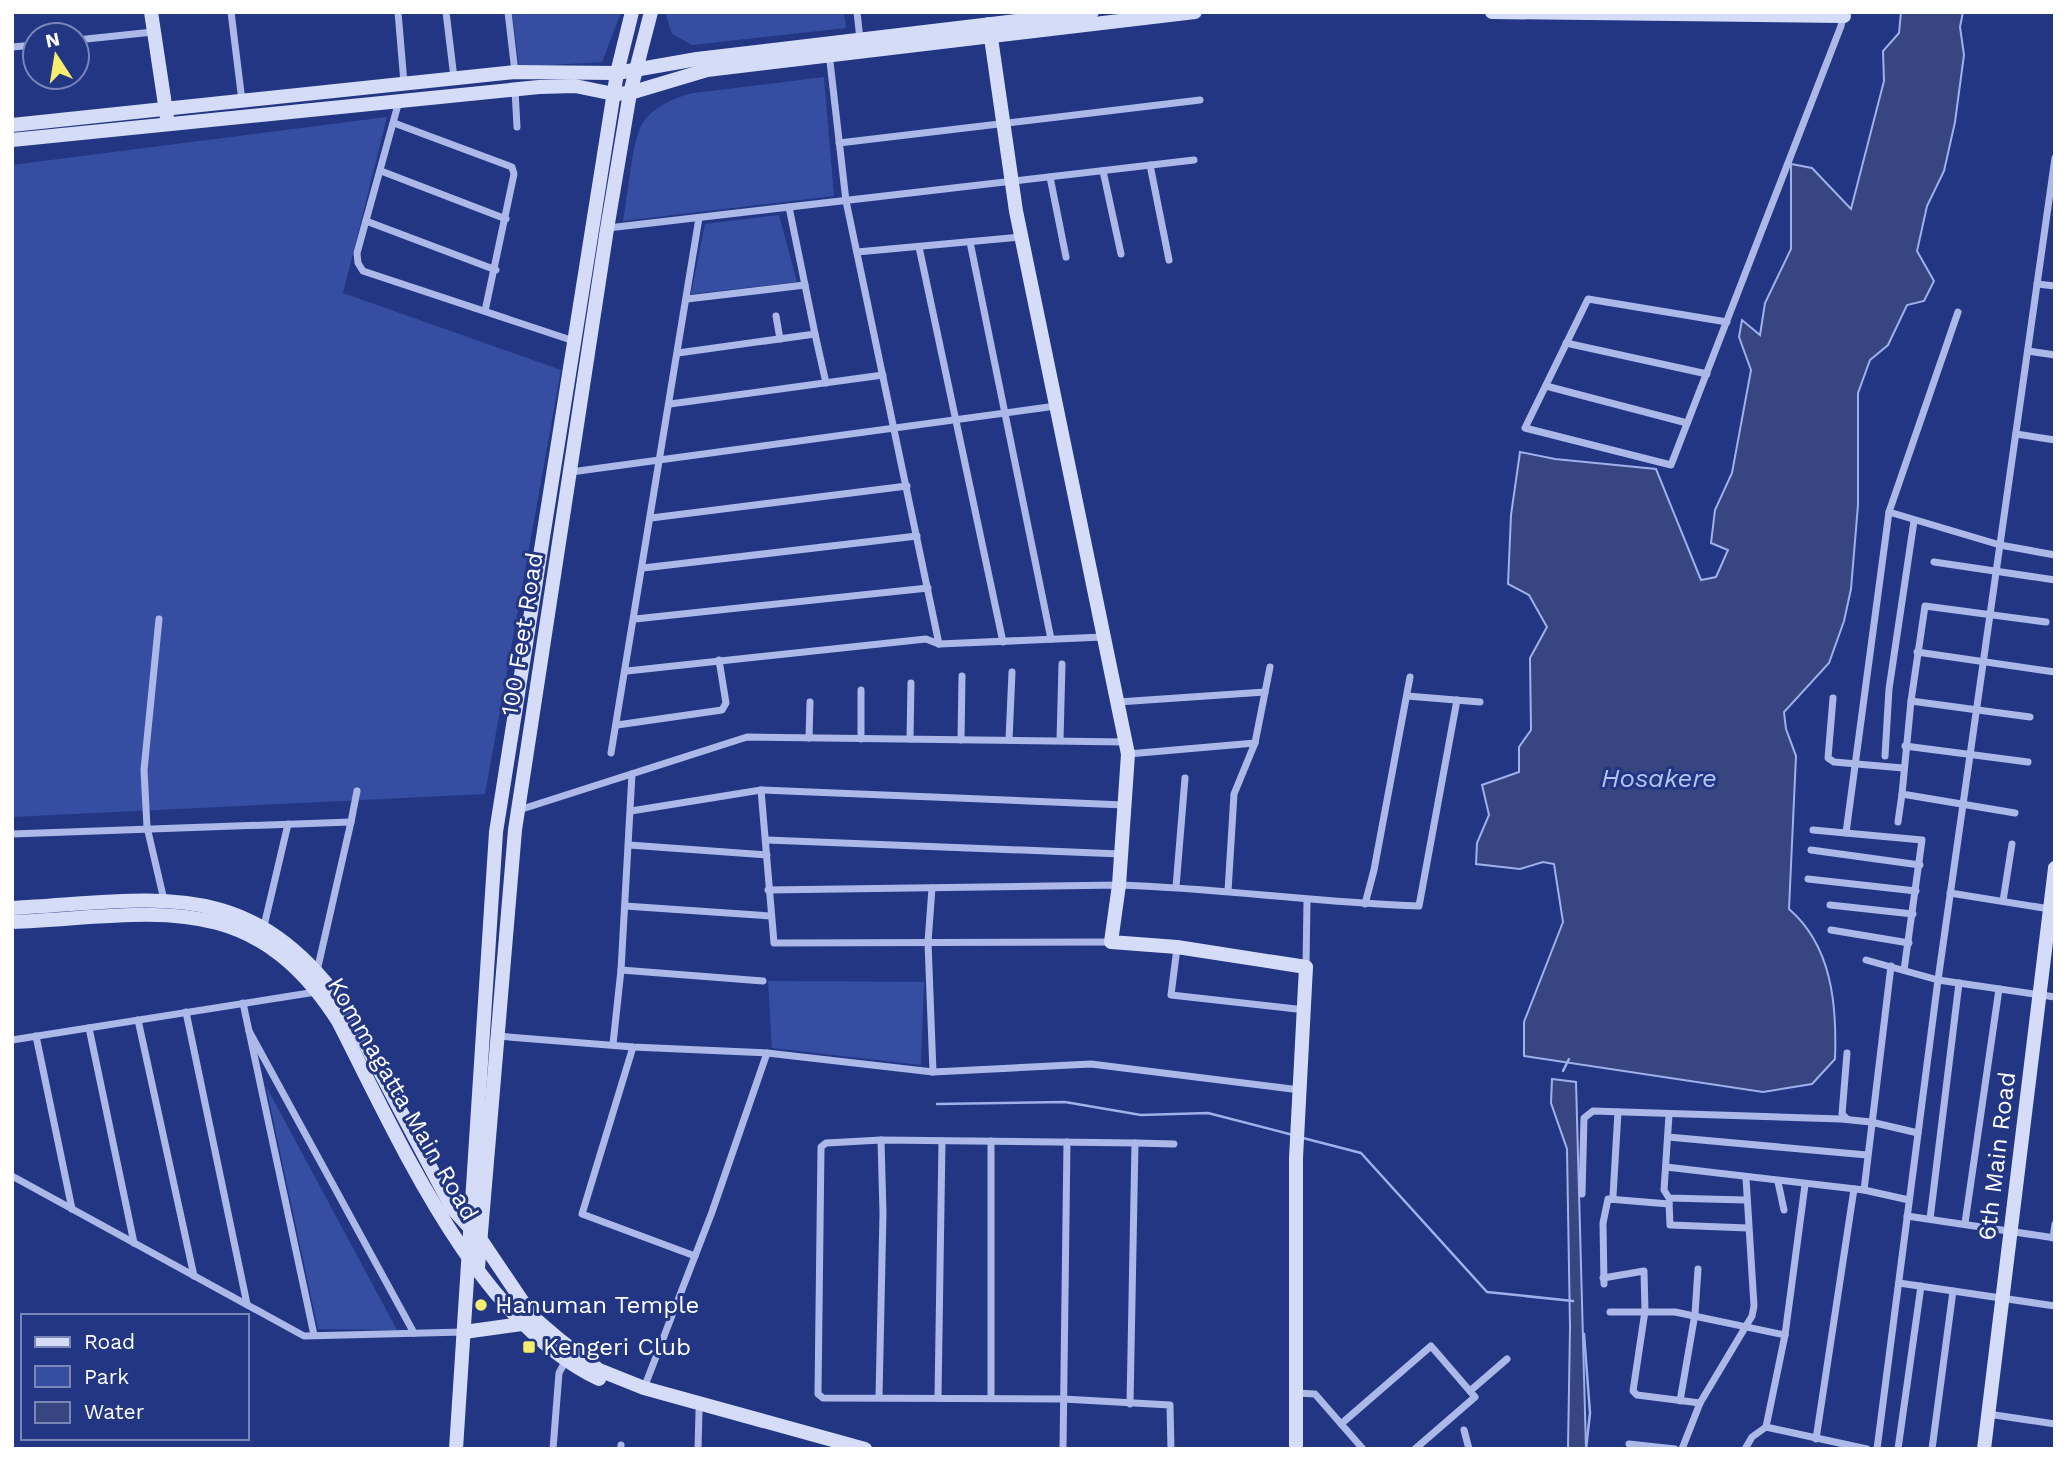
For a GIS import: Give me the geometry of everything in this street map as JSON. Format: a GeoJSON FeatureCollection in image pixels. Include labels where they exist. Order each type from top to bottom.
{"type":"FeatureCollection","features":[{"type":"Feature","properties":{"kind":"street"},"geometry":{"type":"LineString","coordinates":[[150,12],[169,125]]}},
{"type":"Feature","properties":{"kind":"street"},"geometry":{"type":"LineString","coordinates":[[231,12],[242,101]]}},
{"type":"Feature","properties":{"kind":"street"},"geometry":{"type":"LineString","coordinates":[[398,12],[404,84]]}},
{"type":"Feature","properties":{"kind":"street"},"geometry":{"type":"LineString","coordinates":[[446,12],[454,79]]}},
{"type":"Feature","properties":{"kind":"street"},"geometry":{"type":"LineString","coordinates":[[508,12],[515,72]]}},
{"type":"Feature","properties":{"kind":"street","name":"100 Feet Road"},"geometry":{"type":"LineString","coordinates":[[476,1234],[482,1036],[498,814],[617,73],[632,12]]}},
{"type":"Feature","properties":{"kind":"street","name":"100 Feet Road"},"geometry":{"type":"LineString","coordinates":[[456,1449],[464,1332],[498,1036],[519,810],[607,229],[630,93],[651,12]]}},
{"type":"Feature","properties":{"kind":"street"},"geometry":{"type":"LineString","coordinates":[[857,12],[860,40]]}},
{"type":"Feature","properties":{"kind":"street"},"geometry":{"type":"LineString","coordinates":[[12,125],[515,72],[617,73],[636,68],[990,30],[1092,12]]}},
{"type":"Feature","properties":{"kind":"street"},"geometry":{"type":"LineString","coordinates":[[12,140],[514,89],[575,86],[614,94],[630,93],[707,70],[828,49],[860,40],[1195,12]]}},
{"type":"Feature","properties":{"kind":"street"},"geometry":{"type":"LineString","coordinates":[[1492,12],[1844,14],[1727,322],[1671,465],[1525,428],[1588,299],[1727,322]]}},
{"type":"Feature","properties":{"kind":"street"},"geometry":{"type":"LineString","coordinates":[[990,30],[1021,237],[1126,748],[1119,885],[1111,942]]}},
{"type":"Feature","properties":{"kind":"street"},"geometry":{"type":"LineString","coordinates":[[91,39],[153,32]]}},
{"type":"Feature","properties":{"kind":"street"},"geometry":{"type":"LineString","coordinates":[[828,49],[846,201],[939,644]]}},
{"type":"Feature","properties":{"kind":"street"},"geometry":{"type":"LineString","coordinates":[[514,89],[517,127]]}},
{"type":"Feature","properties":{"kind":"street"},"geometry":{"type":"LineString","coordinates":[[839,143],[1200,100]]}},
{"type":"Feature","properties":{"kind":"street"},"geometry":{"type":"LineString","coordinates":[[399,101],[357,253],[358,263],[363,271],[574,341]]}},
{"type":"Feature","properties":{"kind":"street"},"geometry":{"type":"LineString","coordinates":[[394,123],[508,164],[514,174],[496,270],[485,311]]}},
{"type":"Feature","properties":{"kind":"street"},"geometry":{"type":"LineString","coordinates":[[1877,1449],[1950,892],[2055,158]]}},
{"type":"Feature","properties":{"kind":"street"},"geometry":{"type":"LineString","coordinates":[[607,229],[1194,160]]}},
{"type":"Feature","properties":{"kind":"street"},"geometry":{"type":"LineString","coordinates":[[1150,165],[1170,260]]}},
{"type":"Feature","properties":{"kind":"street"},"geometry":{"type":"LineString","coordinates":[[381,171],[506,219]]}},
{"type":"Feature","properties":{"kind":"street"},"geometry":{"type":"LineString","coordinates":[[1103,171],[1121,254]]}},
{"type":"Feature","properties":{"kind":"street"},"geometry":{"type":"LineString","coordinates":[[1050,177],[1066,257]]}},
{"type":"Feature","properties":{"kind":"street"},"geometry":{"type":"LineString","coordinates":[[789,207],[826,383]]}},
{"type":"Feature","properties":{"kind":"street"},"geometry":{"type":"LineString","coordinates":[[611,753],[627,671],[699,218]]}},
{"type":"Feature","properties":{"kind":"street"},"geometry":{"type":"LineString","coordinates":[[366,221],[496,270]]}},
{"type":"Feature","properties":{"kind":"street"},"geometry":{"type":"LineString","coordinates":[[857,252],[1021,237]]}},
{"type":"Feature","properties":{"kind":"street"},"geometry":{"type":"LineString","coordinates":[[970,242],[1051,639]]}},
{"type":"Feature","properties":{"kind":"street"},"geometry":{"type":"LineString","coordinates":[[919,247],[1003,642]]}},
{"type":"Feature","properties":{"kind":"street"},"geometry":{"type":"LineString","coordinates":[[2037,284],[2055,286]]}},
{"type":"Feature","properties":{"kind":"street"},"geometry":{"type":"LineString","coordinates":[[687,299],[805,285]]}},
{"type":"Feature","properties":{"kind":"street"},"geometry":{"type":"LineString","coordinates":[[1846,833],[1889,512],[1958,312]]}},
{"type":"Feature","properties":{"kind":"street"},"geometry":{"type":"LineString","coordinates":[[776,316],[780,339]]}},
{"type":"Feature","properties":{"kind":"street"},"geometry":{"type":"LineString","coordinates":[[678,353],[815,334]]}},
{"type":"Feature","properties":{"kind":"street"},"geometry":{"type":"LineString","coordinates":[[1566,343],[1707,374]]}},
{"type":"Feature","properties":{"kind":"street"},"geometry":{"type":"LineString","coordinates":[[2028,351],[2055,355]]}},
{"type":"Feature","properties":{"kind":"street"},"geometry":{"type":"LineString","coordinates":[[670,404],[883,375]]}},
{"type":"Feature","properties":{"kind":"street"},"geometry":{"type":"LineString","coordinates":[[1546,386],[1687,423]]}},
{"type":"Feature","properties":{"kind":"street"},"geometry":{"type":"LineString","coordinates":[[554,466],[570,472],[1056,406]]}},
{"type":"Feature","properties":{"kind":"street"},"geometry":{"type":"LineString","coordinates":[[2016,434],[2055,440]]}},
{"type":"Feature","properties":{"kind":"street"},"geometry":{"type":"LineString","coordinates":[[652,518],[907,486]]}},
{"type":"Feature","properties":{"kind":"street"},"geometry":{"type":"LineString","coordinates":[[1889,512],[2000,545],[2055,555]]}},
{"type":"Feature","properties":{"kind":"street"},"geometry":{"type":"LineString","coordinates":[[1885,756],[1890,677],[1914,521]]}},
{"type":"Feature","properties":{"kind":"street"},"geometry":{"type":"LineString","coordinates":[[643,568],[917,537]]}},
{"type":"Feature","properties":{"kind":"street"},"geometry":{"type":"LineString","coordinates":[[1934,562],[2055,580]]}},
{"type":"Feature","properties":{"kind":"street"},"geometry":{"type":"LineString","coordinates":[[635,619],[928,588]]}},
{"type":"Feature","properties":{"kind":"street"},"geometry":{"type":"LineString","coordinates":[[1898,822],[1917,652],[1925,606],[2046,622]]}},
{"type":"Feature","properties":{"kind":"street"},"geometry":{"type":"LineString","coordinates":[[159,619],[144,771],[146,827],[164,900]]}},
{"type":"Feature","properties":{"kind":"street"},"geometry":{"type":"LineString","coordinates":[[627,671],[926,639],[939,644],[1103,637]]}},
{"type":"Feature","properties":{"kind":"street"},"geometry":{"type":"LineString","coordinates":[[1917,652],[2055,672]]}},
{"type":"Feature","properties":{"kind":"street"},"geometry":{"type":"LineString","coordinates":[[617,725],[722,710],[726,703],[719,660]]}},
{"type":"Feature","properties":{"kind":"street"},"geometry":{"type":"LineString","coordinates":[[1060,740],[1062,664]]}},
{"type":"Feature","properties":{"kind":"street"},"geometry":{"type":"LineString","coordinates":[[1228,891],[1234,794],[1255,743],[1269,667]]}},
{"type":"Feature","properties":{"kind":"street"},"geometry":{"type":"LineString","coordinates":[[1010,740],[1012,672]]}},
{"type":"Feature","properties":{"kind":"street"},"geometry":{"type":"LineString","coordinates":[[961,740],[962,676]]}},
{"type":"Feature","properties":{"kind":"street"},"geometry":{"type":"LineString","coordinates":[[1365,904],[1374,870],[1410,677]]}},
{"type":"Feature","properties":{"kind":"street"},"geometry":{"type":"LineString","coordinates":[[910,739],[911,683]]}},
{"type":"Feature","properties":{"kind":"street"},"geometry":{"type":"LineString","coordinates":[[861,690],[861,739]]}},
{"type":"Feature","properties":{"kind":"street"},"geometry":{"type":"LineString","coordinates":[[1117,702],[1265,692]]}},
{"type":"Feature","properties":{"kind":"street"},"geometry":{"type":"LineString","coordinates":[[1407,696],[1480,702]]}},
{"type":"Feature","properties":{"kind":"street"},"geometry":{"type":"LineString","coordinates":[[1833,698],[1828,758],[1834,762],[1903,768]]}},
{"type":"Feature","properties":{"kind":"street"},"geometry":{"type":"LineString","coordinates":[[768,890],[1119,885],[1228,891],[1307,901],[1419,906],[1457,700]]}},
{"type":"Feature","properties":{"kind":"street"},"geometry":{"type":"LineString","coordinates":[[1911,701],[2030,717]]}},
{"type":"Feature","properties":{"kind":"street"},"geometry":{"type":"LineString","coordinates":[[809,738],[810,702]]}},
{"type":"Feature","properties":{"kind":"street"},"geometry":{"type":"LineString","coordinates":[[519,810],[747,737],[1060,740],[1126,748],[1255,743]]}},
{"type":"Feature","properties":{"kind":"street"},"geometry":{"type":"LineString","coordinates":[[1906,746],[2028,762]]}},
{"type":"Feature","properties":{"kind":"street"},"geometry":{"type":"LineString","coordinates":[[612,1044],[621,970],[632,774]]}},
{"type":"Feature","properties":{"kind":"street"},"geometry":{"type":"LineString","coordinates":[[1176,887],[1185,778]]}},
{"type":"Feature","properties":{"kind":"street"},"geometry":{"type":"LineString","coordinates":[[631,811],[761,790],[1124,805]]}},
{"type":"Feature","properties":{"kind":"street"},"geometry":{"type":"LineString","coordinates":[[761,790],[774,943],[1111,942],[1177,947],[1307,967]]}},
{"type":"Feature","properties":{"kind":"street"},"geometry":{"type":"LineString","coordinates":[[313,975],[357,791]]}},
{"type":"Feature","properties":{"kind":"street"},"geometry":{"type":"LineString","coordinates":[[1902,794],[2015,813]]}},
{"type":"Feature","properties":{"kind":"street"},"geometry":{"type":"LineString","coordinates":[[12,834],[146,827],[351,822]]}},
{"type":"Feature","properties":{"kind":"street"},"geometry":{"type":"LineString","coordinates":[[264,926],[288,824]]}},
{"type":"Feature","properties":{"kind":"street"},"geometry":{"type":"LineString","coordinates":[[1813,830],[1919,839],[1924,845],[1904,970]]}},
{"type":"Feature","properties":{"kind":"street"},"geometry":{"type":"LineString","coordinates":[[766,840],[1121,854]]}},
{"type":"Feature","properties":{"kind":"street"},"geometry":{"type":"LineString","coordinates":[[2003,901],[2012,844]]}},
{"type":"Feature","properties":{"kind":"street"},"geometry":{"type":"LineString","coordinates":[[629,845],[767,855]]}},
{"type":"Feature","properties":{"kind":"street"},"geometry":{"type":"LineString","coordinates":[[1811,850],[1920,864]]}},
{"type":"Feature","properties":{"kind":"street","name":"6th Main Road"},"geometry":{"type":"LineString","coordinates":[[1983,1449],[2055,868]]}},
{"type":"Feature","properties":{"kind":"street"},"geometry":{"type":"LineString","coordinates":[[1808,879],[1916,891]]}},
{"type":"Feature","properties":{"kind":"street"},"geometry":{"type":"LineString","coordinates":[[932,888],[928,942],[933,1072]]}},
{"type":"Feature","properties":{"kind":"street"},"geometry":{"type":"LineString","coordinates":[[1950,892],[2050,909]]}},
{"type":"Feature","properties":{"kind":"street","name":"Kommagatta Main Road"},"geometry":{"type":"LineString","coordinates":[[12,908],[164,900],[213,905],[264,926],[349,1013],[452,1208],[476,1234],[527,1321],[599,1370],[644,1388],[865,1449]]}},
{"type":"Feature","properties":{"kind":"street"},"geometry":{"type":"LineString","coordinates":[[1296,1449],[1296,1158],[1307,967],[1307,901]]}},
{"type":"Feature","properties":{"kind":"street"},"geometry":{"type":"LineString","coordinates":[[1830,905],[1913,914]]}},
{"type":"Feature","properties":{"kind":"street"},"geometry":{"type":"LineString","coordinates":[[625,906],[771,916]]}},
{"type":"Feature","properties":{"kind":"street","name":"Kommagatta Main Road"},"geometry":{"type":"LineString","coordinates":[[12,922],[165,915],[212,920],[256,937],[313,975]]}},
{"type":"Feature","properties":{"kind":"street"},"geometry":{"type":"LineString","coordinates":[[1831,930],[1909,943]]}},
{"type":"Feature","properties":{"kind":"street"},"geometry":{"type":"LineString","coordinates":[[1177,947],[1171,995],[1305,1010]]}},
{"type":"Feature","properties":{"kind":"street"},"geometry":{"type":"LineString","coordinates":[[1866,960],[1938,980],[2055,997]]}},
{"type":"Feature","properties":{"kind":"street"},"geometry":{"type":"LineString","coordinates":[[1864,1190],[1891,965]]}},
{"type":"Feature","properties":{"kind":"street"},"geometry":{"type":"LineString","coordinates":[[621,970],[763,981]]}},
{"type":"Feature","properties":{"kind":"street"},"geometry":{"type":"LineString","coordinates":[[1930,1219],[1959,983]]}},
{"type":"Feature","properties":{"kind":"street"},"geometry":{"type":"LineString","coordinates":[[1965,1223],[1999,989]]}},
{"type":"Feature","properties":{"kind":"street"},"geometry":{"type":"LineString","coordinates":[[12,1040],[325,990]]}},
{"type":"Feature","properties":{"kind":"street","name":"Kommagatta Main Road"},"geometry":{"type":"LineString","coordinates":[[325,990],[338,1021],[436,1212],[474,1262],[566,1360],[596,1377],[641,1395],[831,1449]]}},
{"type":"Feature","properties":{"kind":"street"},"geometry":{"type":"LineString","coordinates":[[243,1003],[314,1335]]}},
{"type":"Feature","properties":{"kind":"street"},"geometry":{"type":"LineString","coordinates":[[186,1012],[247,1304]]}},
{"type":"Feature","properties":{"kind":"street"},"geometry":{"type":"LineString","coordinates":[[138,1020],[194,1276]]}},
{"type":"Feature","properties":{"kind":"street"},"geometry":{"type":"LineString","coordinates":[[89,1028],[134,1243]]}},
{"type":"Feature","properties":{"kind":"street"},"geometry":{"type":"LineString","coordinates":[[249,1031],[414,1334]]}},
{"type":"Feature","properties":{"kind":"street"},"geometry":{"type":"LineString","coordinates":[[36,1036],[72,1209]]}},
{"type":"Feature","properties":{"kind":"street"},"geometry":{"type":"LineString","coordinates":[[482,1036],[767,1053],[933,1072],[1091,1064],[1301,1090]]}},
{"type":"Feature","properties":{"kind":"street"},"geometry":{"type":"LineString","coordinates":[[633,1047],[582,1214],[695,1256]]}},
{"type":"Feature","properties":{"kind":"street"},"geometry":{"type":"LineString","coordinates":[[644,1388],[695,1256],[767,1053]]}},
{"type":"Feature","properties":{"kind":"street"},"geometry":{"type":"LineString","coordinates":[[1847,1053],[1842,1114],[1847,1120]]}},
{"type":"Feature","properties":{"kind":"street"},"geometry":{"type":"LineString","coordinates":[[1582,1194],[1584,1118],[1593,1111],[1847,1120],[1871,1122],[1918,1133]]}},
{"type":"Feature","properties":{"kind":"street"},"geometry":{"type":"LineString","coordinates":[[1613,1196],[1618,1112]]}},
{"type":"Feature","properties":{"kind":"street"},"geometry":{"type":"LineString","coordinates":[[1669,1115],[1664,1190],[1669,1201],[1670,1225],[1748,1228]]}},
{"type":"Feature","properties":{"kind":"street"},"geometry":{"type":"LineString","coordinates":[[1668,1137],[1867,1155]]}},
{"type":"Feature","properties":{"kind":"street"},"geometry":{"type":"LineString","coordinates":[[879,1397],[883,1213],[881,1140]]}},
{"type":"Feature","properties":{"kind":"street"},"geometry":{"type":"LineString","coordinates":[[1171,1449],[1170,1405],[1063,1399],[823,1398],[818,1394],[821,1147],[825,1143],[881,1140],[1174,1144]]}},
{"type":"Feature","properties":{"kind":"street"},"geometry":{"type":"LineString","coordinates":[[938,1397],[942,1141]]}},
{"type":"Feature","properties":{"kind":"street"},"geometry":{"type":"LineString","coordinates":[[991,1141],[991,1398]]}},
{"type":"Feature","properties":{"kind":"street"},"geometry":{"type":"LineString","coordinates":[[1063,1449],[1067,1142]]}},
{"type":"Feature","properties":{"kind":"street"},"geometry":{"type":"LineString","coordinates":[[1130,1404],[1135,1143]]}},
{"type":"Feature","properties":{"kind":"street"},"geometry":{"type":"LineString","coordinates":[[1666,1167],[1864,1190],[1909,1200]]}},
{"type":"Feature","properties":{"kind":"street"},"geometry":{"type":"LineString","coordinates":[[12,1176],[304,1336],[464,1332],[527,1321]]}},
{"type":"Feature","properties":{"kind":"street"},"geometry":{"type":"LineString","coordinates":[[1682,1449],[1700,1403],[1752,1316],[1754,1306],[1745,1199],[1746,1178]]}},
{"type":"Feature","properties":{"kind":"street"},"geometry":{"type":"LineString","coordinates":[[1778,1182],[1784,1210]]}},
{"type":"Feature","properties":{"kind":"street"},"geometry":{"type":"LineString","coordinates":[[1745,1449],[1752,1437],[1766,1427],[1785,1335],[1805,1185]]}},
{"type":"Feature","properties":{"kind":"street"},"geometry":{"type":"LineString","coordinates":[[1816,1439],[1854,1189]]}},
{"type":"Feature","properties":{"kind":"street"},"geometry":{"type":"LineString","coordinates":[[1700,1403],[1637,1395],[1633,1391],[1645,1311],[1644,1271],[1604,1281],[1603,1223],[1608,1199],[1745,1199]]}},
{"type":"Feature","properties":{"kind":"street"},"geometry":{"type":"LineString","coordinates":[[1908,1216],[2054,1238],[2055,1224]]}},
{"type":"Feature","properties":{"kind":"street"},"geometry":{"type":"LineString","coordinates":[[1679,1401],[1695,1314],[1699,1269]]}},
{"type":"Feature","properties":{"kind":"street"},"geometry":{"type":"LineString","coordinates":[[1899,1283],[2055,1306]]}},
{"type":"Feature","properties":{"kind":"street"},"geometry":{"type":"LineString","coordinates":[[1898,1449],[1921,1286]]}},
{"type":"Feature","properties":{"kind":"street"},"geometry":{"type":"LineString","coordinates":[[1931,1449],[1953,1291]]}},
{"type":"Feature","properties":{"kind":"street"},"geometry":{"type":"LineString","coordinates":[[1610,1312],[1695,1314],[1785,1335]]}},
{"type":"Feature","properties":{"kind":"street"},"geometry":{"type":"LineString","coordinates":[[1341,1424],[1431,1346],[1475,1397],[1415,1449]]}},
{"type":"Feature","properties":{"kind":"street"},"geometry":{"type":"LineString","coordinates":[[1470,1391],[1507,1359]]}},
{"type":"Feature","properties":{"kind":"street"},"geometry":{"type":"LineString","coordinates":[[553,1449],[559,1373],[566,1360]]}},
{"type":"Feature","properties":{"kind":"street"},"geometry":{"type":"LineString","coordinates":[[1297,1393],[1315,1394],[1363,1449]]}},
{"type":"Feature","properties":{"kind":"street"},"geometry":{"type":"LineString","coordinates":[[698,1449],[699,1411]]}},
{"type":"Feature","properties":{"kind":"street"},"geometry":{"type":"LineString","coordinates":[[1989,1414],[2055,1424]]}},
{"type":"Feature","properties":{"kind":"street"},"geometry":{"type":"LineString","coordinates":[[1766,1427],[1867,1449]]}},
{"type":"Feature","properties":{"kind":"street"},"geometry":{"type":"LineString","coordinates":[[1464,1430],[1469,1449]]}},
{"type":"Feature","properties":{"kind":"street"},"geometry":{"type":"LineString","coordinates":[[1629,1444],[1675,1449]]}},
{"type":"Feature","properties":{"kind":"green space"},"geometry":{"type":"Polygon","coordinates":[[[512,12],[621,12],[602,62],[519,67],[512,12]]]}},
{"type":"Feature","properties":{"kind":"green space"},"geometry":{"type":"Polygon","coordinates":[[[665,12],[844,12],[846,28],[692,45],[672,34],[665,12]]]}},
{"type":"Feature","properties":{"kind":"green space"},"geometry":{"type":"Polygon","coordinates":[[[824,77],[834,196],[623,221],[637,137],[644,121],[656,109],[679,97],[694,93],[824,77]]]}},
{"type":"Feature","properties":{"kind":"green space"},"geometry":{"type":"Polygon","coordinates":[[[387,117],[343,293],[561,370],[485,794],[12,817],[12,165],[387,117]]]}},
{"type":"Feature","properties":{"kind":"green space"},"geometry":{"type":"Polygon","coordinates":[[[779,215],[797,282],[691,294],[705,224],[779,215]]]}},
{"type":"Feature","properties":{"kind":"green space"},"geometry":{"type":"Polygon","coordinates":[[[768,981],[924,982],[921,1065],[772,1048],[768,981]]]}},
{"type":"Feature","properties":{"kind":"green space"},"geometry":{"type":"Polygon","coordinates":[[[266,1086],[397,1330],[318,1329],[266,1086]]]}},
{"type":"Feature","properties":{"kind":"water","name":"Hosakere"},"geometry":{"type":"Polygon","coordinates":[[[1901,12],[1963,12],[1960,27],[1964,55],[1955,122],[1944,171],[1927,206],[1917,251],[1934,281],[1924,301],[1907,305],[1888,345],[1870,360],[1858,393],[1858,505],[1851,589],[1844,621],[1829,663],[1784,712],[1786,729],[1796,756],[1789,909],[1815,940],[1823,958],[1833,998],[1835,1059],[1812,1084],[1763,1092],[1524,1056],[1524,1022],[1563,922],[1554,864],[1543,862],[1520,869],[1476,864],[1477,843],[1489,815],[1482,785],[1519,772],[1519,747],[1531,730],[1530,658],[1547,627],[1529,595],[1508,584],[1511,515],[1520,452],[1555,459],[1656,469],[1701,580],[1716,577],[1728,550],[1711,543],[1715,510],[1732,473],[1751,370],[1739,337],[1742,320],[1760,335],[1765,303],[1791,249],[1791,164],[1812,168],[1851,209],[1884,81],[1883,51],[1899,33],[1901,12]]]}},
{"type":"Feature","properties":{"kind":"water"},"geometry":{"type":"Polygon","coordinates":[[[1552,1079],[1576,1082],[1586,1449],[1568,1449],[1570,1327],[1567,1149],[1551,1103],[1552,1079]]]}},
{"type":"Feature","properties":{"kind":"waterway"},"geometry":{"type":"LineString","coordinates":[[1563,1071],[1569,1059]]}},
{"type":"Feature","properties":{"kind":"waterway"},"geometry":{"type":"LineString","coordinates":[[937,1104],[1065,1102],[1141,1115],[1208,1113],[1293,1135]]}},
{"type":"Feature","properties":{"kind":"waterway"},"geometry":{"type":"LineString","coordinates":[[1303,1138],[1361,1153],[1487,1292],[1573,1301]]}},
{"type":"Feature","properties":{"kind":"waterway"},"geometry":{"type":"LineString","coordinates":[[1584,1334],[1590,1413],[1586,1449]]}},
{"type":"Feature","properties":{"kind":"place","name":"Hanuman Temple"},"geometry":{"type":"Point","coordinates":[481,1305]}},
{"type":"Feature","properties":{"kind":"place","name":"Kengeri Club"},"geometry":{"type":"Point","coordinates":[529,1347]}}]}
